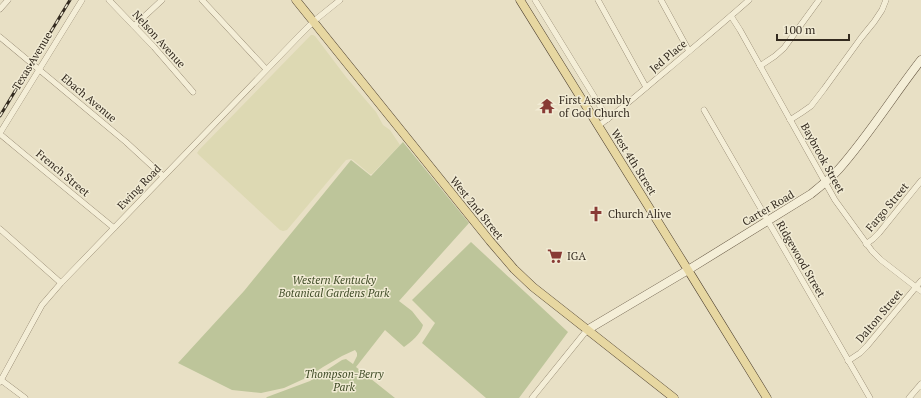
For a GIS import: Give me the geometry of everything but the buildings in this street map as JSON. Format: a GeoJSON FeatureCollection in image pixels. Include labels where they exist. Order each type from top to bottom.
{"type":"FeatureCollection","features":[{"type":"Feature","properties":{"kind":"main road","name":"West 2nd Street"},"geometry":{"type":"LineString","coordinates":[[296,0],[506,260],[533,287],[674,398]]}},
{"type":"Feature","properties":{"kind":"main road","name":"West 4th Street"},"geometry":{"type":"LineString","coordinates":[[520,0],[766,398]]}},
{"type":"Feature","properties":{"kind":"main road","name":"Carter Road"},"geometry":{"type":"LineString","coordinates":[[587,330],[804,199],[825,183],[838,170],[862,140],[921,60]]}},
{"type":"Feature","properties":{"kind":"street"},"geometry":{"type":"LineString","coordinates":[[0,9],[8,0]]}},
{"type":"Feature","properties":{"kind":"street","name":"Texas Avenue"},"geometry":{"type":"LineString","coordinates":[[0,134],[82,0]]}},
{"type":"Feature","properties":{"kind":"street","name":"Nelson Avenue"},"geometry":{"type":"LineString","coordinates":[[109,0],[154,47],[193,92]]}},
{"type":"Feature","properties":{"kind":"street"},"geometry":{"type":"LineString","coordinates":[[134,26],[162,0]]}},
{"type":"Feature","properties":{"kind":"street"},"geometry":{"type":"LineString","coordinates":[[202,0],[266,69]]}},
{"type":"Feature","properties":{"kind":"street","name":"Ewing Road"},"geometry":{"type":"LineString","coordinates":[[0,381],[42,305],[61,283],[266,69],[314,21],[340,0]]}},
{"type":"Feature","properties":{"kind":"street","name":"West 4th Street"},"geometry":{"type":"LineString","coordinates":[[535,0],[608,119]]}},
{"type":"Feature","properties":{"kind":"street"},"geometry":{"type":"LineString","coordinates":[[598,0],[646,87]]}},
{"type":"Feature","properties":{"kind":"street"},"geometry":{"type":"LineString","coordinates":[[662,0],[689,51]]}},
{"type":"Feature","properties":{"kind":"street","name":"Jed Place"},"geometry":{"type":"LineString","coordinates":[[598,126],[749,0]]}},
{"type":"Feature","properties":{"kind":"street"},"geometry":{"type":"LineString","coordinates":[[760,66],[784,48],[819,0]]}},
{"type":"Feature","properties":{"kind":"street"},"geometry":{"type":"LineString","coordinates":[[790,120],[811,106],[874,22],[882,10],[886,0]]}},
{"type":"Feature","properties":{"kind":"street","name":"Baybrook Street"},"geometry":{"type":"LineString","coordinates":[[731,16],[835,200],[866,244],[881,260],[919,289]]}},
{"type":"Feature","properties":{"kind":"street","name":"Ebach Avenue"},"geometry":{"type":"LineString","coordinates":[[0,37],[126,142],[163,176]]}},
{"type":"Feature","properties":{"kind":"street","name":"Ridgewood Street"},"geometry":{"type":"LineString","coordinates":[[704,110],[870,398]]}},
{"type":"Feature","properties":{"kind":"street","name":"French Street"},"geometry":{"type":"LineString","coordinates":[[0,134],[114,228]]}},
{"type":"Feature","properties":{"kind":"street","name":"Fargo Street"},"geometry":{"type":"LineString","coordinates":[[866,244],[879,233],[921,181]]}},
{"type":"Feature","properties":{"kind":"street"},"geometry":{"type":"LineString","coordinates":[[0,229],[61,283]]}},
{"type":"Feature","properties":{"kind":"street","name":"Dalton Street"},"geometry":{"type":"LineString","coordinates":[[848,361],[867,346],[919,289],[921,281]]}},
{"type":"Feature","properties":{"kind":"street"},"geometry":{"type":"LineString","coordinates":[[532,398],[587,330]]}},
{"type":"Feature","properties":{"kind":"street"},"geometry":{"type":"LineString","coordinates":[[0,381],[25,398]]}},
{"type":"Feature","properties":{"kind":"street"},"geometry":{"type":"LineString","coordinates":[[909,398],[921,384]]}},
{"type":"Feature","properties":{"kind":"shaded area"},"geometry":{"type":"Polygon","coordinates":[[[311,35],[315,36],[346,77],[376,112],[383,125],[390,130],[400,145],[372,174],[353,160],[346,160],[287,230],[283,231],[280,230],[197,153],[311,35]]]}},
{"type":"Feature","properties":{"kind":"green space","name":"Western Kentucky Botanical Gardens Park"},"geometry":{"type":"Polygon","coordinates":[[[403,142],[469,223],[399,301],[412,311],[423,325],[418,335],[404,347],[385,330],[356,367],[395,398],[266,398],[310,381],[342,360],[346,359],[353,364],[357,356],[355,350],[342,356],[308,377],[284,388],[261,393],[232,390],[178,363],[244,291],[351,160],[371,176],[403,142]]]}},
{"type":"Feature","properties":{"kind":"green space"},"geometry":{"type":"Polygon","coordinates":[[[471,242],[568,332],[519,398],[486,398],[422,343],[435,323],[412,300],[471,242]]]}},
{"type":"Feature","properties":{"kind":"railway"},"geometry":{"type":"LineString","coordinates":[[0,116],[70,0]]}},
{"type":"Feature","properties":{"kind":"place","name":"First Assembly of God Church"},"geometry":{"type":"Point","coordinates":[547,106]}},
{"type":"Feature","properties":{"kind":"place","name":"Church Alive"},"geometry":{"type":"Point","coordinates":[596,214]}},
{"type":"Feature","properties":{"kind":"place","name":"IGA"},"geometry":{"type":"Point","coordinates":[555,256]}},
{"type":"Feature","properties":{"kind":"park label","name":"Thompson-Berry Park"},"geometry":{"type":"Point","coordinates":[344,380]}}]}
